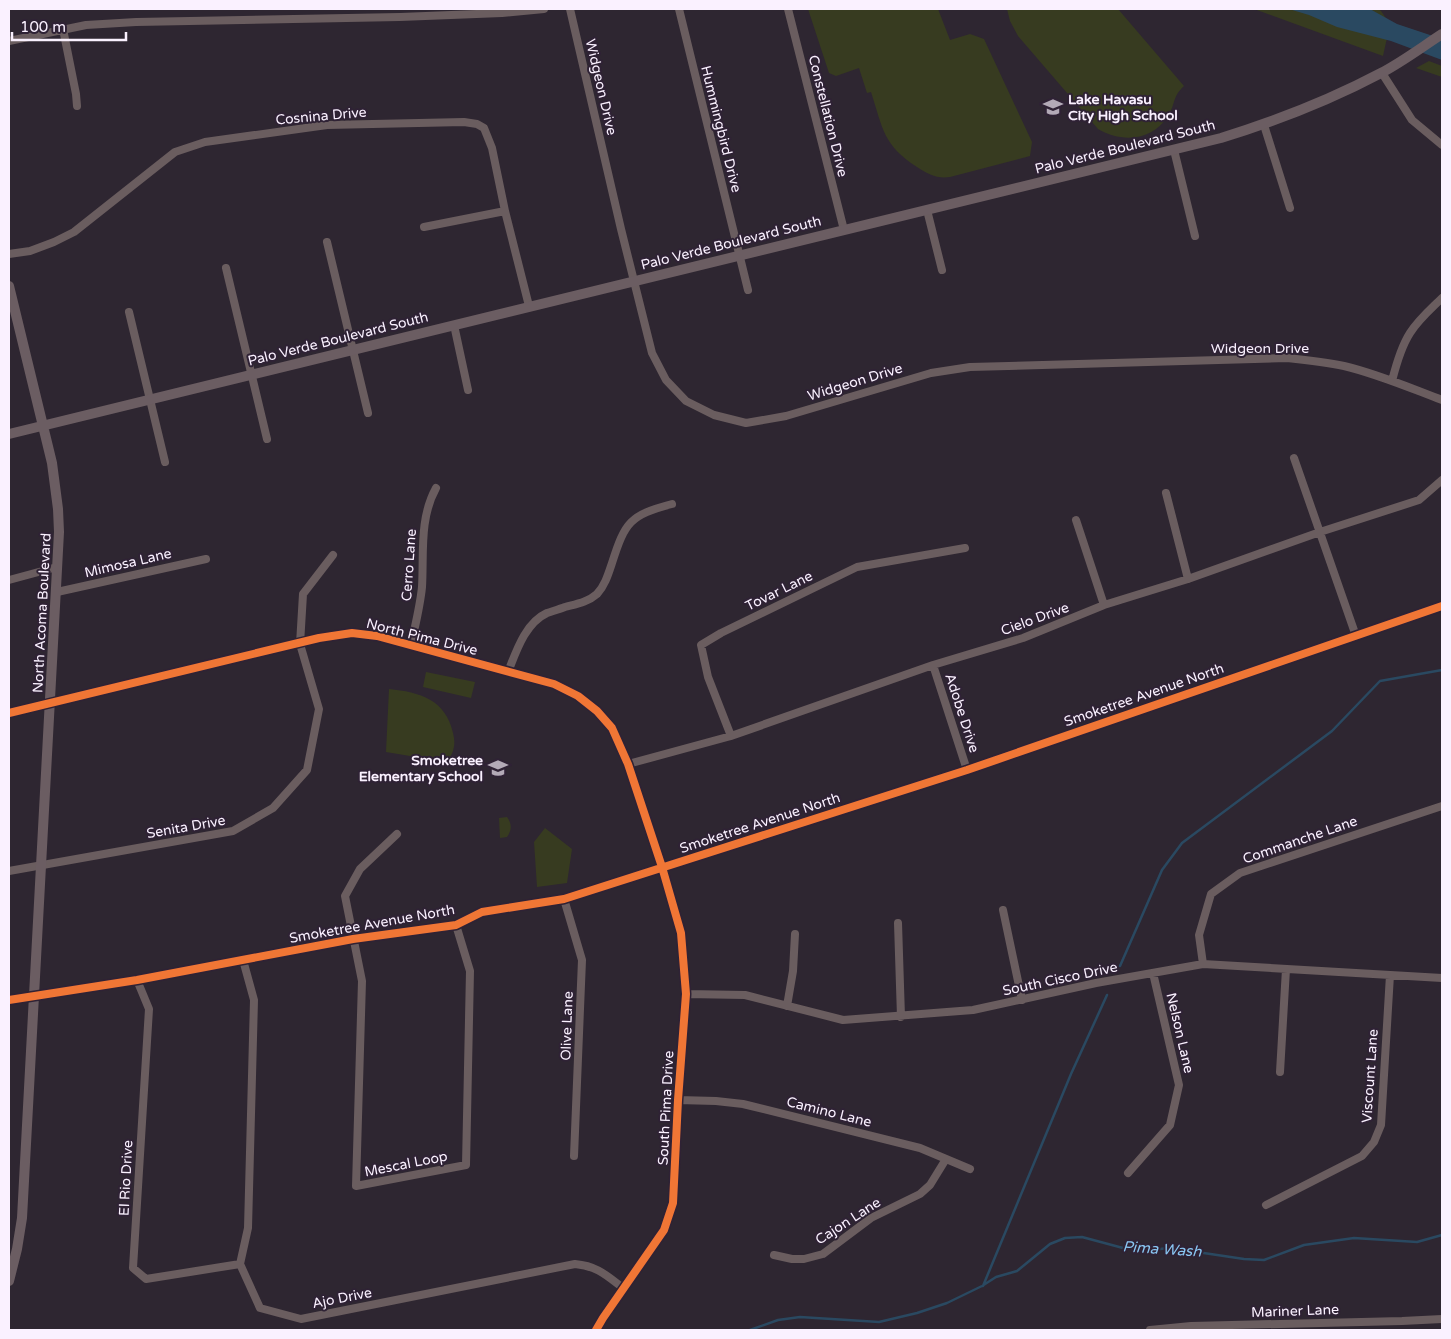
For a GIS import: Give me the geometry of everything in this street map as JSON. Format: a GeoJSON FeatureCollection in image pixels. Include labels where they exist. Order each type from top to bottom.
{"type":"FeatureCollection","features":[{"type":"Feature","properties":{"kind":"main road","name":"Palo Verde Boulevard South"},"geometry":{"type":"LineString","coordinates":[[9,434],[1174,150],[1264,125],[1336,95],[1382,73],[1442,34]]}},
{"type":"Feature","properties":{"kind":"main road","name":"North Acoma Boulevard"},"geometry":{"type":"LineString","coordinates":[[9,286],[52,463],[56,490],[58,532],[22,1218],[9,1281]]}},
{"type":"Feature","properties":{"kind":"street"},"geometry":{"type":"LineString","coordinates":[[9,41],[86,25],[136,22],[409,16],[502,13],[544,9]]}},
{"type":"Feature","properties":{"kind":"street","name":"Widgeon Drive"},"geometry":{"type":"LineString","coordinates":[[570,9],[652,353],[666,380],[686,401],[714,415],[746,423],[786,416],[931,373],[970,367],[1287,358],[1346,367],[1392,381],[1442,400]]}},
{"type":"Feature","properties":{"kind":"street","name":"Hummingbird Drive"},"geometry":{"type":"LineString","coordinates":[[679,9],[748,290]]}},
{"type":"Feature","properties":{"kind":"street","name":"Constellation Drive"},"geometry":{"type":"LineString","coordinates":[[788,9],[844,230]]}},
{"type":"Feature","properties":{"kind":"street"},"geometry":{"type":"LineString","coordinates":[[63,29],[77,106]]}},
{"type":"Feature","properties":{"kind":"street"},"geometry":{"type":"LineString","coordinates":[[1382,73],[1412,120],[1442,146]]}},
{"type":"Feature","properties":{"kind":"street","name":"Cosnina Drive"},"geometry":{"type":"LineString","coordinates":[[9,254],[30,251],[74,232],[174,152],[205,142],[327,125],[464,122],[477,124],[484,128],[492,148],[505,211],[529,306]]}},
{"type":"Feature","properties":{"kind":"street"},"geometry":{"type":"LineString","coordinates":[[1264,125],[1290,208]]}},
{"type":"Feature","properties":{"kind":"street"},"geometry":{"type":"LineString","coordinates":[[1174,150],[1195,236]]}},
{"type":"Feature","properties":{"kind":"street"},"geometry":{"type":"LineString","coordinates":[[927,210],[942,270]]}},
{"type":"Feature","properties":{"kind":"street"},"geometry":{"type":"LineString","coordinates":[[424,227],[505,211]]}},
{"type":"Feature","properties":{"kind":"street"},"geometry":{"type":"LineString","coordinates":[[327,242],[368,413]]}},
{"type":"Feature","properties":{"kind":"street"},"geometry":{"type":"LineString","coordinates":[[226,268],[267,439]]}},
{"type":"Feature","properties":{"kind":"street"},"geometry":{"type":"LineString","coordinates":[[1392,381],[1399,356],[1409,334],[1423,316],[1442,298]]}},
{"type":"Feature","properties":{"kind":"street"},"geometry":{"type":"LineString","coordinates":[[129,312],[165,462]]}},
{"type":"Feature","properties":{"kind":"street"},"geometry":{"type":"LineString","coordinates":[[454,325],[468,390]]}},
{"type":"Feature","properties":{"kind":"street"},"geometry":{"type":"LineString","coordinates":[[1294,458],[1356,636]]}},
{"type":"Feature","properties":{"kind":"street","name":"Cielo Drive"},"geometry":{"type":"LineString","coordinates":[[628,764],[731,736],[933,664],[1023,638],[1104,605],[1188,579],[1320,532],[1419,500],[1442,480]]}},
{"type":"Feature","properties":{"kind":"street","name":"Cerro Lane"},"geometry":{"type":"LineString","coordinates":[[411,645],[422,590],[424,526],[427,509],[436,488]]}},
{"type":"Feature","properties":{"kind":"street"},"geometry":{"type":"LineString","coordinates":[[1166,493],[1188,579]]}},
{"type":"Feature","properties":{"kind":"street"},"geometry":{"type":"LineString","coordinates":[[508,672],[523,637],[536,621],[546,613],[582,603],[595,596],[604,585],[621,538],[628,525],[640,514],[672,504]]}},
{"type":"Feature","properties":{"kind":"street"},"geometry":{"type":"LineString","coordinates":[[1076,520],[1104,605]]}},
{"type":"Feature","properties":{"kind":"street","name":"Tovar Lane"},"geometry":{"type":"LineString","coordinates":[[731,736],[708,677],[701,645],[721,633],[857,567],[966,548]]}},
{"type":"Feature","properties":{"kind":"street","name":"Senita Drive"},"geometry":{"type":"LineString","coordinates":[[9,871],[233,832],[273,808],[307,770],[319,709],[300,644],[302,594],[332,555]]}},
{"type":"Feature","properties":{"kind":"street","name":"Mimosa Lane"},"geometry":{"type":"LineString","coordinates":[[56,592],[206,559]]}},
{"type":"Feature","properties":{"kind":"street"},"geometry":{"type":"LineString","coordinates":[[9,580],[57,567]]}},
{"type":"Feature","properties":{"kind":"street","name":"Smoketree Avenue North"},"geometry":{"type":"LineString","coordinates":[[9,1000],[137,980],[353,939],[456,925],[482,912],[564,899],[967,770],[1442,606]]}},
{"type":"Feature","properties":{"kind":"street","name":"North Pima Drive"},"geometry":{"type":"LineString","coordinates":[[9,713],[332,636],[360,633],[411,645],[554,684],[578,696],[597,711],[612,728],[628,764],[662,867]]}},
{"type":"Feature","properties":{"kind":"street","name":"Adobe Drive"},"geometry":{"type":"LineString","coordinates":[[933,664],[967,770]]}},
{"type":"Feature","properties":{"kind":"street","name":"Commanche Lane"},"geometry":{"type":"LineString","coordinates":[[1203,964],[1199,935],[1211,894],[1240,873],[1442,806]]}},
{"type":"Feature","properties":{"kind":"street"},"geometry":{"type":"LineString","coordinates":[[353,939],[345,896],[360,869],[397,834]]}},
{"type":"Feature","properties":{"kind":"street","name":"South Pima Drive"},"geometry":{"type":"LineString","coordinates":[[596,1330],[664,1230],[673,1203],[686,994],[681,933],[662,867]]}},
{"type":"Feature","properties":{"kind":"street","name":"Olive Lane"},"geometry":{"type":"LineString","coordinates":[[564,899],[582,960],[574,1156]]}},
{"type":"Feature","properties":{"kind":"street"},"geometry":{"type":"LineString","coordinates":[[1003,910],[1022,1000]]}},
{"type":"Feature","properties":{"kind":"street"},"geometry":{"type":"LineString","coordinates":[[898,922],[901,1017]]}},
{"type":"Feature","properties":{"kind":"street","name":"Mescal Loop"},"geometry":{"type":"LineString","coordinates":[[353,939],[362,981],[356,1186],[466,1165],[470,971],[456,925]]}},
{"type":"Feature","properties":{"kind":"street"},"geometry":{"type":"LineString","coordinates":[[787,1006],[795,934]]}},
{"type":"Feature","properties":{"kind":"street"},"geometry":{"type":"LineString","coordinates":[[240,1264],[248,1228],[254,1000],[243,960]]}},
{"type":"Feature","properties":{"kind":"street","name":"South Cisco Drive"},"geometry":{"type":"LineString","coordinates":[[686,994],[745,995],[843,1020],[973,1010],[1203,964],[1442,978]]}},
{"type":"Feature","properties":{"kind":"street"},"geometry":{"type":"LineString","coordinates":[[1280,1072],[1286,969]]}},
{"type":"Feature","properties":{"kind":"street","name":"Nelson Lane"},"geometry":{"type":"LineString","coordinates":[[1128,1173],[1170,1124],[1179,1085],[1153,973]]}},
{"type":"Feature","properties":{"kind":"street","name":"Viscount Lane"},"geometry":{"type":"LineString","coordinates":[[1266,1205],[1362,1156],[1374,1142],[1381,1125],[1390,975]]}},
{"type":"Feature","properties":{"kind":"street","name":"El Rio Drive"},"geometry":{"type":"LineString","coordinates":[[137,980],[149,1009],[133,1268],[146,1278],[240,1264]]}},
{"type":"Feature","properties":{"kind":"street","name":"Camino Lane"},"geometry":{"type":"LineString","coordinates":[[678,1100],[716,1100],[744,1104],[920,1148],[970,1170]]}},
{"type":"Feature","properties":{"kind":"street","name":"Cajon Lane"},"geometry":{"type":"LineString","coordinates":[[774,1255],[792,1259],[824,1254],[872,1218],[920,1194],[930,1185],[946,1159]]}},
{"type":"Feature","properties":{"kind":"street","name":"Ajo Drive"},"geometry":{"type":"LineString","coordinates":[[240,1264],[260,1308],[301,1319],[575,1264],[589,1265],[600,1270],[623,1288]]}},
{"type":"Feature","properties":{"kind":"street","name":"Mariner Lane"},"geometry":{"type":"LineString","coordinates":[[1150,1330],[1174,1327],[1288,1327],[1442,1319]]}},
{"type":"Feature","properties":{"kind":"street"},"geometry":{"type":"LineString","coordinates":[[1402,1321],[1402,1330]]}},
{"type":"Feature","properties":{"kind":"green space"},"geometry":{"type":"Polygon","coordinates":[[[808,9],[938,9],[950,40],[970,34],[984,39],[1032,142],[1030,156],[950,177],[933,175],[917,167],[897,151],[886,135],[871,92],[867,93],[859,68],[836,76],[829,73],[808,9]]]}},
{"type":"Feature","properties":{"kind":"green space"},"geometry":{"type":"Polygon","coordinates":[[[1007,9],[1118,9],[1184,86],[1176,97],[1168,116],[1154,131],[1136,137],[1126,138],[1098,129],[1018,36],[1010,21],[1007,9]]]}},
{"type":"Feature","properties":{"kind":"green space"},"geometry":{"type":"Polygon","coordinates":[[[1254,9],[1378,9],[1390,24],[1383,56],[1254,9]]]}},
{"type":"Feature","properties":{"kind":"green space"},"geometry":{"type":"Polygon","coordinates":[[[1429,61],[1442,66],[1442,77],[1416,68],[1429,61]]]}},
{"type":"Feature","properties":{"kind":"green space"},"geometry":{"type":"Polygon","coordinates":[[[426,672],[475,682],[471,698],[423,687],[426,672]]]}},
{"type":"Feature","properties":{"kind":"green space"},"geometry":{"type":"Polygon","coordinates":[[[389,689],[421,696],[438,705],[450,722],[453,733],[454,749],[446,762],[386,752],[389,689]]]}},
{"type":"Feature","properties":{"kind":"green space"},"geometry":{"type":"Polygon","coordinates":[[[507,817],[511,825],[510,832],[507,837],[500,838],[499,818],[507,817]]]}},
{"type":"Feature","properties":{"kind":"green space"},"geometry":{"type":"Polygon","coordinates":[[[545,828],[572,849],[567,883],[537,887],[534,842],[545,828]]]}},
{"type":"Feature","properties":{"kind":"water"},"geometry":{"type":"Polygon","coordinates":[[[1289,9],[1370,9],[1397,24],[1442,39],[1442,60],[1391,41],[1337,27],[1289,9]]]}},
{"type":"Feature","properties":{"kind":"waterway"},"geometry":{"type":"LineString","coordinates":[[1120,966],[1162,870],[1182,843],[1332,731],[1380,681],[1442,670]]}},
{"type":"Feature","properties":{"kind":"waterway"},"geometry":{"type":"LineString","coordinates":[[983,1286],[1071,1074],[1107,995]]}},
{"type":"Feature","properties":{"kind":"waterway","name":"Pima Wash"},"geometry":{"type":"LineString","coordinates":[[750,1330],[778,1320],[800,1317],[879,1322],[917,1313],[947,1303],[996,1277],[1017,1271],[1050,1244],[1065,1238],[1082,1237],[1123,1248],[1153,1250],[1175,1247],[1244,1259],[1264,1260],[1304,1245],[1354,1238],[1417,1242],[1442,1235]]}},
{"type":"Feature","properties":{"kind":"cycle path"},"geometry":{"type":"LineString","coordinates":[[9,1000],[137,980],[353,939],[456,925],[482,912],[564,899],[967,770],[1442,606]]}},
{"type":"Feature","properties":{"kind":"cycle path"},"geometry":{"type":"LineString","coordinates":[[9,713],[319,638],[352,633],[377,636],[554,684],[578,696],[597,711],[612,728],[628,764],[662,867],[681,933],[686,994],[673,1203],[664,1230],[596,1330]]}},
{"type":"Feature","properties":{"kind":"place","name":"Lake Havasu City High School"},"geometry":{"type":"Point","coordinates":[1053,107]}},
{"type":"Feature","properties":{"kind":"place","name":"Smoketree Elementary School"},"geometry":{"type":"Point","coordinates":[498,768]}}]}
